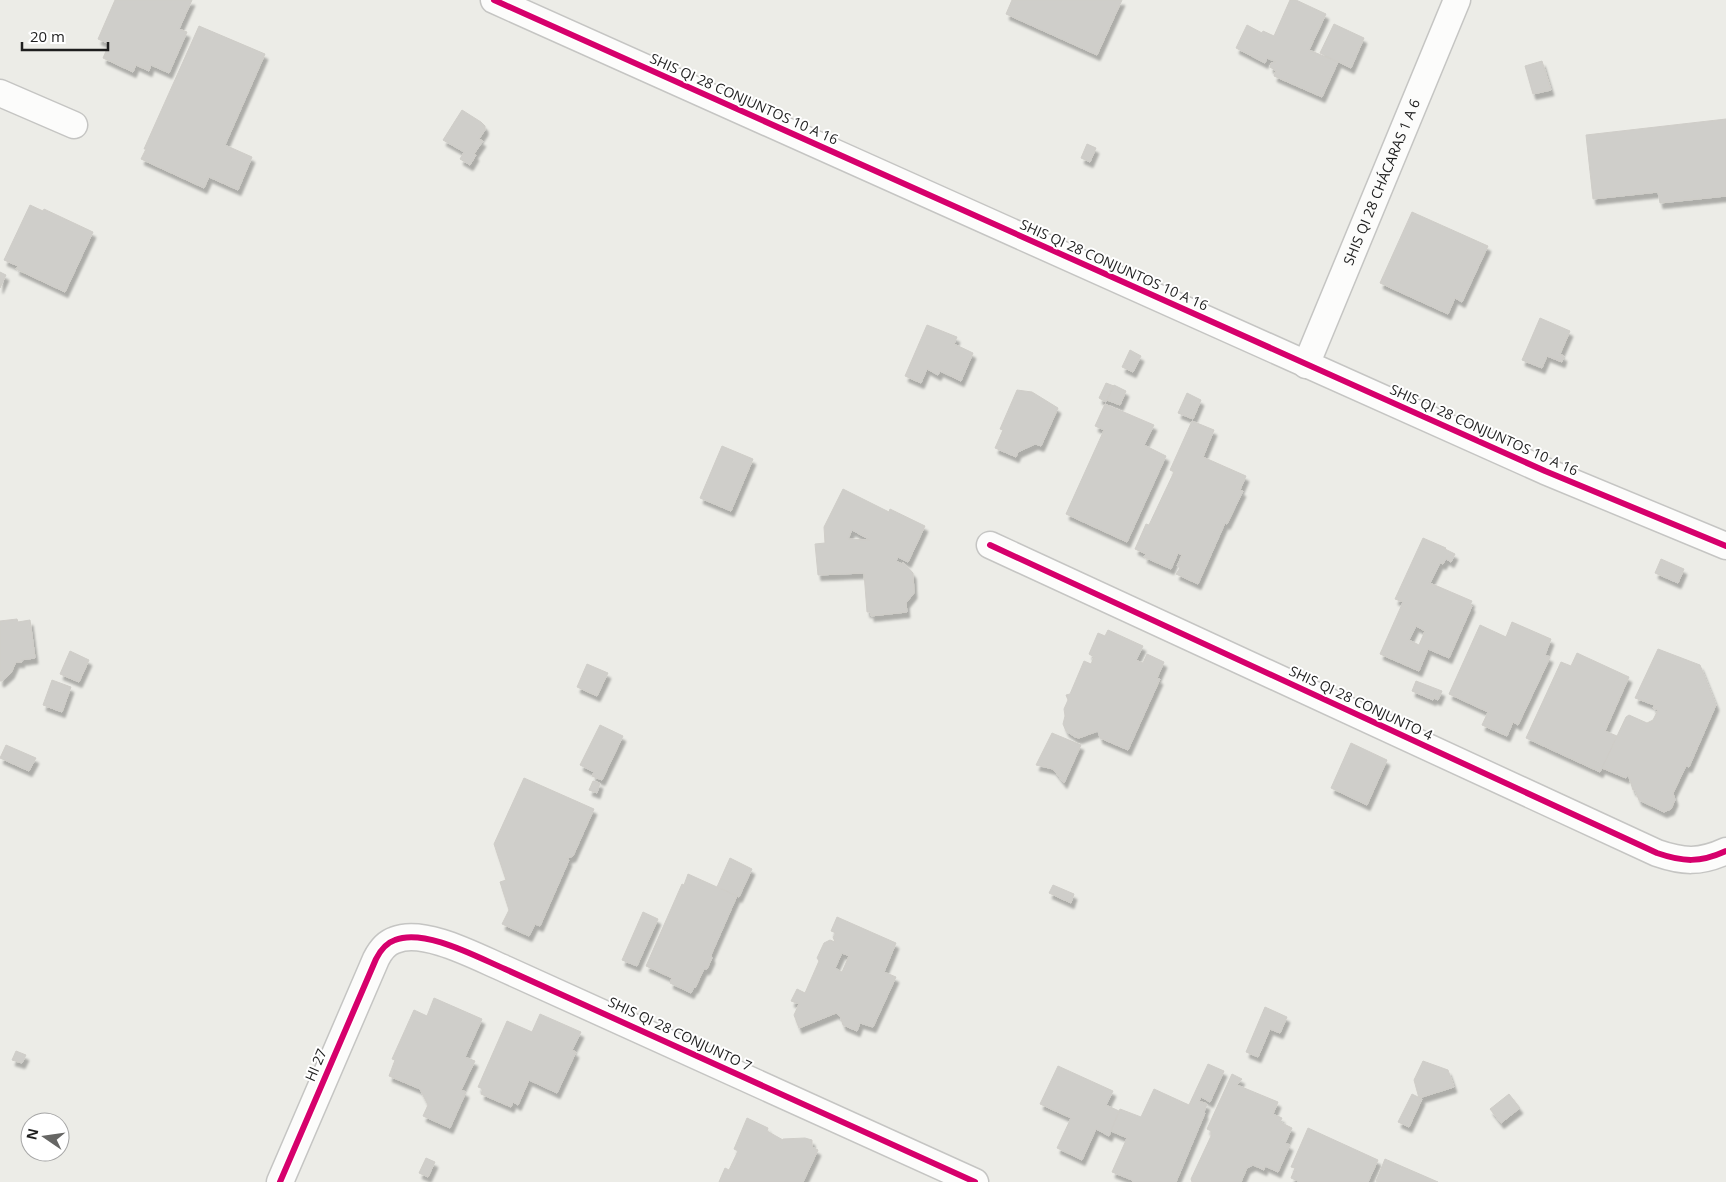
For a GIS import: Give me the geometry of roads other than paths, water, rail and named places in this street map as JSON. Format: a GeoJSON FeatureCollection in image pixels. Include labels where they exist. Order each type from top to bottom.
{"type":"FeatureCollection","features":[{"type":"Feature","properties":{"kind":"street","name":"SHIS QI 28 CONJUNTOS 10 A 16"},"geometry":{"type":"LineString","coordinates":[[494,0],[1544,472],[1726,546]]}},
{"type":"Feature","properties":{"kind":"street","name":"SHIS QI 28 CHÁCARAS 1 A 6"},"geometry":{"type":"LineString","coordinates":[[1306,365],[1457,0]]}},
{"type":"Feature","properties":{"kind":"street"},"geometry":{"type":"LineString","coordinates":[[0,93],[74,125]]}},
{"type":"Feature","properties":{"kind":"street","name":"SHIS QI 28 CONJUNTO 4"},"geometry":{"type":"LineString","coordinates":[[990,546],[1657,853],[1679,860],[1695,860],[1726,851]]}},
{"type":"Feature","properties":{"kind":"street","name":"SHIS QI 28 CONJUNTO 7"},"geometry":{"type":"LineString","coordinates":[[376,958],[388,943],[404,937],[420,937],[442,943],[597,1010],[975,1182]]}},
{"type":"Feature","properties":{"kind":"street","name":"HI 27"},"geometry":{"type":"LineString","coordinates":[[280,1182],[376,958]]}}]}
